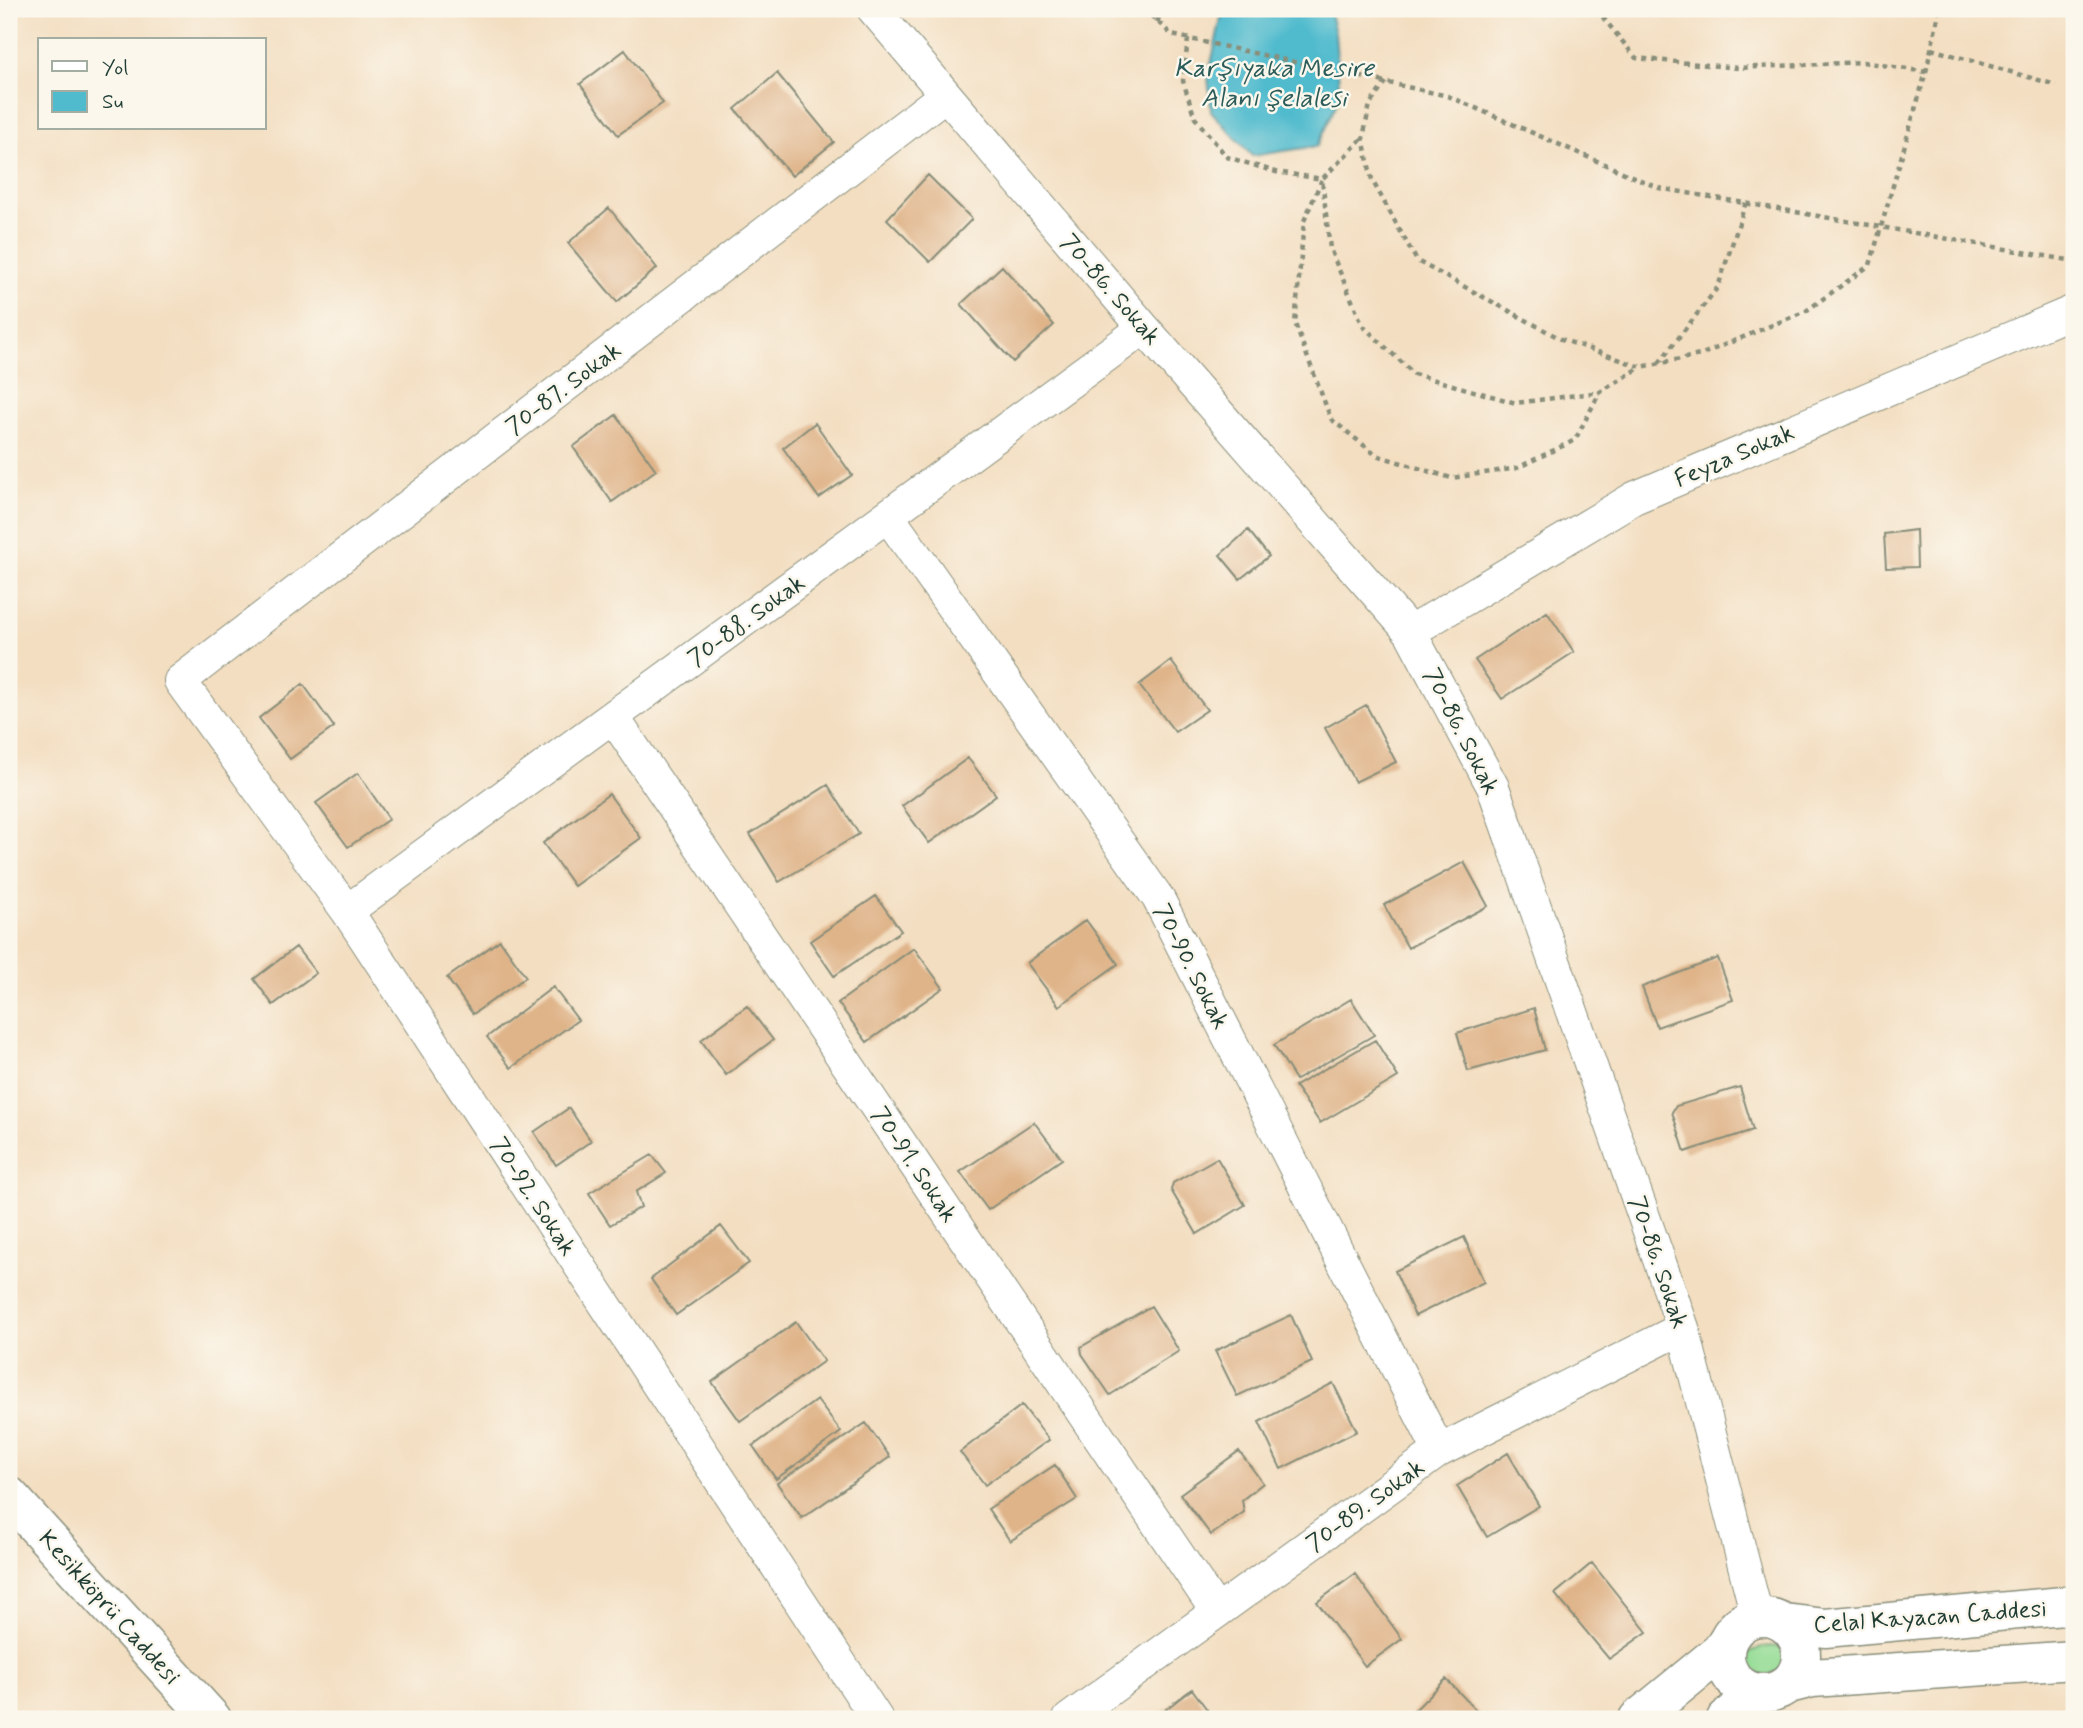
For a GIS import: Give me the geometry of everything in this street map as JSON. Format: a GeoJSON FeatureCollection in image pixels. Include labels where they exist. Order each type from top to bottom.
{"type":"FeatureCollection","features":[{"type":"Feature","properties":{"kind":"street","name":"70-86. Sokak"},"geometry":{"type":"LineString","coordinates":[[873,9],[1144,328],[1410,632],[1493,787],[1683,1328],[1771,1620]]}},
{"type":"Feature","properties":{"kind":"street","name":"70-87. Sokak"},"geometry":{"type":"LineString","coordinates":[[180,681],[945,95]]}},
{"type":"Feature","properties":{"kind":"street","name":"Feyza Sokak"},"geometry":{"type":"LineString","coordinates":[[1410,632],[1634,498],[2074,311]]}},
{"type":"Feature","properties":{"kind":"street","name":"70-88. Sokak"},"geometry":{"type":"LineString","coordinates":[[347,911],[1144,328]]}},
{"type":"Feature","properties":{"kind":"street","name":"70-90. Sokak"},"geometry":{"type":"LineString","coordinates":[[888,516],[1158,898],[1439,1451]]}},
{"type":"Feature","properties":{"kind":"street","name":"70-92. Sokak"},"geometry":{"type":"LineString","coordinates":[[180,681],[347,911],[877,1719]]}},
{"type":"Feature","properties":{"kind":"street","name":"70-91. Sokak"},"geometry":{"type":"LineString","coordinates":[[613,717],[1217,1612]]}},
{"type":"Feature","properties":{"kind":"street","name":"70-89. Sokak"},"geometry":{"type":"LineString","coordinates":[[1069,1719],[1439,1451],[1683,1328]]}},
{"type":"Feature","properties":{"kind":"street","name":"Kesikköprü Caddesi"},"geometry":{"type":"LineString","coordinates":[[9,1496],[212,1719]]}},
{"type":"Feature","properties":{"kind":"street","name":"Celal Kayacan Caddesi"},"geometry":{"type":"LineString","coordinates":[[1771,1620],[1825,1628],[2074,1605]]}},
{"type":"Feature","properties":{"kind":"street"},"geometry":{"type":"LineString","coordinates":[[1639,1719],[1721,1651],[1739,1625],[1771,1620],[1793,1630],[1801,1648],[1800,1668],[1774,1689],[1726,1719]]}},
{"type":"Feature","properties":{"kind":"street"},"geometry":{"type":"LineString","coordinates":[[1727,1641],[1725,1661],[1733,1679],[1741,1686],[1774,1689],[1812,1678],[2074,1660]]}},
{"type":"Feature","properties":{"kind":"path"},"geometry":{"type":"LineString","coordinates":[[1144,9],[1172,35],[1448,96],[1659,188],[2074,261]]}},
{"type":"Feature","properties":{"kind":"path"},"geometry":{"type":"LineString","coordinates":[[1157,22],[1163,9]]}},
{"type":"Feature","properties":{"kind":"path"},"geometry":{"type":"LineString","coordinates":[[1596,9],[1636,58],[1738,68],[1863,62],[1926,72]]}},
{"type":"Feature","properties":{"kind":"path"},"geometry":{"type":"LineString","coordinates":[[1322,180],[1330,249],[1363,326],[1414,374],[1516,403],[1600,392],[1641,367],[1700,355],[1806,311],[1870,265],[1926,72],[1940,9]]}},
{"type":"Feature","properties":{"kind":"path"},"geometry":{"type":"LineString","coordinates":[[1188,39],[1183,81],[1195,118],[1227,157],[1276,172],[1322,180]]}},
{"type":"Feature","properties":{"kind":"path"},"geometry":{"type":"LineString","coordinates":[[1931,49],[2056,85]]}},
{"type":"Feature","properties":{"kind":"path"},"geometry":{"type":"LineString","coordinates":[[1386,82],[1370,104],[1363,138],[1372,180],[1417,261],[1561,338],[1641,367]]}},
{"type":"Feature","properties":{"kind":"path"},"geometry":{"type":"LineString","coordinates":[[1363,138],[1322,180],[1304,221],[1295,324],[1331,419],[1376,455],[1451,478],[1517,468],[1575,440],[1600,392]]}},
{"type":"Feature","properties":{"kind":"path"},"geometry":{"type":"LineString","coordinates":[[1659,363],[1718,287],[1746,202]]}},
{"type":"Feature","properties":{"kind":"green space"},"geometry":{"type":"Polygon","coordinates":[[[1769,1646],[1785,1647],[1789,1659],[1785,1665],[1774,1673],[1762,1676],[1742,1671],[1750,1651],[1769,1646]]]}},
{"type":"Feature","properties":{"kind":"water","name":"Karşıyaka Mesire Alanı Şelalesi"},"geometry":{"type":"Polygon","coordinates":[[[1223,9],[1329,9],[1335,33],[1340,96],[1317,146],[1252,156],[1211,111],[1208,77],[1223,9]]]}},
{"type":"Feature","properties":{"kind":"building"},"geometry":{"type":"Polygon","coordinates":[[[625,50],[663,103],[618,135],[580,84],[625,50]]]}},
{"type":"Feature","properties":{"kind":"building"},"geometry":{"type":"Polygon","coordinates":[[[777,73],[834,142],[792,176],[735,109],[777,73]]]}},
{"type":"Feature","properties":{"kind":"building"},"geometry":{"type":"Polygon","coordinates":[[[928,175],[972,219],[930,262],[887,219],[928,175]]]}},
{"type":"Feature","properties":{"kind":"building"},"geometry":{"type":"Polygon","coordinates":[[[609,208],[657,268],[617,302],[568,243],[609,208]]]}},
{"type":"Feature","properties":{"kind":"building"},"geometry":{"type":"Polygon","coordinates":[[[1002,266],[1054,325],[1013,362],[961,304],[1002,266]]]}},
{"type":"Feature","properties":{"kind":"building"},"geometry":{"type":"Polygon","coordinates":[[[616,415],[656,470],[612,502],[573,447],[616,415]]]}},
{"type":"Feature","properties":{"kind":"building"},"geometry":{"type":"Polygon","coordinates":[[[815,423],[852,475],[819,498],[783,448],[815,423]]]}},
{"type":"Feature","properties":{"kind":"building"},"geometry":{"type":"Polygon","coordinates":[[[1248,530],[1269,556],[1240,579],[1220,555],[1248,530]]]}},
{"type":"Feature","properties":{"kind":"building"},"geometry":{"type":"Polygon","coordinates":[[[1916,530],[1917,567],[1886,568],[1884,534],[1916,530]]]}},
{"type":"Feature","properties":{"kind":"building"},"geometry":{"type":"Polygon","coordinates":[[[1547,612],[1574,652],[1502,699],[1475,660],[1547,612]]]}},
{"type":"Feature","properties":{"kind":"building"},"geometry":{"type":"Polygon","coordinates":[[[1171,661],[1207,710],[1175,732],[1139,685],[1171,661]]]}},
{"type":"Feature","properties":{"kind":"building"},"geometry":{"type":"Polygon","coordinates":[[[303,684],[334,727],[290,759],[259,718],[303,684]]]}},
{"type":"Feature","properties":{"kind":"building"},"geometry":{"type":"Polygon","coordinates":[[[1366,705],[1396,762],[1355,782],[1325,728],[1366,705]]]}},
{"type":"Feature","properties":{"kind":"building"},"geometry":{"type":"Polygon","coordinates":[[[968,758],[996,795],[929,843],[902,806],[968,758]]]}},
{"type":"Feature","properties":{"kind":"building"},"geometry":{"type":"Polygon","coordinates":[[[358,773],[389,819],[348,847],[316,803],[358,773]]]}},
{"type":"Feature","properties":{"kind":"building"},"geometry":{"type":"Polygon","coordinates":[[[828,785],[859,834],[779,882],[750,834],[828,785]]]}},
{"type":"Feature","properties":{"kind":"building"},"geometry":{"type":"Polygon","coordinates":[[[609,794],[641,838],[574,886],[543,843],[609,794]]]}},
{"type":"Feature","properties":{"kind":"building"},"geometry":{"type":"Polygon","coordinates":[[[1464,862],[1488,906],[1408,948],[1384,905],[1464,862]]]}},
{"type":"Feature","properties":{"kind":"building"},"geometry":{"type":"Polygon","coordinates":[[[876,896],[901,931],[834,976],[810,941],[876,896]]]}},
{"type":"Feature","properties":{"kind":"building"},"geometry":{"type":"Polygon","coordinates":[[[1086,920],[1118,964],[1059,1006],[1027,963],[1086,920]]]}},
{"type":"Feature","properties":{"kind":"building"},"geometry":{"type":"Polygon","coordinates":[[[500,940],[526,977],[473,1014],[447,978],[500,940]]]}},
{"type":"Feature","properties":{"kind":"building"},"geometry":{"type":"Polygon","coordinates":[[[296,947],[316,973],[273,1005],[254,979],[296,947]]]}},
{"type":"Feature","properties":{"kind":"building"},"geometry":{"type":"Polygon","coordinates":[[[914,948],[943,988],[867,1042],[838,1003],[914,948]]]}},
{"type":"Feature","properties":{"kind":"building"},"geometry":{"type":"Polygon","coordinates":[[[1718,958],[1733,1000],[1657,1027],[1642,987],[1718,958]]]}},
{"type":"Feature","properties":{"kind":"building"},"geometry":{"type":"Polygon","coordinates":[[[553,987],[578,1020],[511,1068],[487,1037],[553,987]]]}},
{"type":"Feature","properties":{"kind":"building"},"geometry":{"type":"Polygon","coordinates":[[[1351,999],[1374,1035],[1296,1080],[1274,1045],[1351,999]]]}},
{"type":"Feature","properties":{"kind":"building"},"geometry":{"type":"Polygon","coordinates":[[[747,1006],[773,1040],[726,1075],[701,1040],[747,1006]]]}},
{"type":"Feature","properties":{"kind":"building"},"geometry":{"type":"Polygon","coordinates":[[[1534,1008],[1545,1050],[1468,1071],[1457,1033],[1534,1008]]]}},
{"type":"Feature","properties":{"kind":"building"},"geometry":{"type":"Polygon","coordinates":[[[1375,1040],[1398,1077],[1320,1123],[1295,1086],[1375,1040]]]}},
{"type":"Feature","properties":{"kind":"building"},"geometry":{"type":"Polygon","coordinates":[[[1740,1087],[1753,1130],[1685,1152],[1672,1112],[1676,1106],[1740,1087]]]}},
{"type":"Feature","properties":{"kind":"building"},"geometry":{"type":"Polygon","coordinates":[[[569,1108],[591,1141],[556,1165],[534,1132],[569,1108]]]}},
{"type":"Feature","properties":{"kind":"building"},"geometry":{"type":"Polygon","coordinates":[[[1034,1122],[1062,1159],[988,1210],[960,1172],[1034,1122]]]}},
{"type":"Feature","properties":{"kind":"building"},"geometry":{"type":"Polygon","coordinates":[[[652,1155],[666,1173],[636,1192],[641,1207],[610,1225],[589,1193],[652,1155]]]}},
{"type":"Feature","properties":{"kind":"building"},"geometry":{"type":"Polygon","coordinates":[[[1217,1158],[1245,1205],[1197,1234],[1171,1190],[1173,1183],[1217,1158]]]}},
{"type":"Feature","properties":{"kind":"building"},"geometry":{"type":"Polygon","coordinates":[[[721,1226],[749,1263],[676,1315],[651,1279],[721,1226]]]}},
{"type":"Feature","properties":{"kind":"building"},"geometry":{"type":"Polygon","coordinates":[[[1464,1237],[1484,1282],[1415,1316],[1395,1271],[1464,1237]]]}},
{"type":"Feature","properties":{"kind":"building"},"geometry":{"type":"Polygon","coordinates":[[[1151,1306],[1179,1351],[1110,1395],[1082,1354],[1081,1347],[1151,1306]]]}},
{"type":"Feature","properties":{"kind":"building"},"geometry":{"type":"Polygon","coordinates":[[[1291,1315],[1312,1362],[1237,1396],[1215,1351],[1291,1315]]]}},
{"type":"Feature","properties":{"kind":"building"},"geometry":{"type":"Polygon","coordinates":[[[796,1322],[824,1361],[740,1421],[712,1382],[796,1322]]]}},
{"type":"Feature","properties":{"kind":"building"},"geometry":{"type":"Polygon","coordinates":[[[1333,1383],[1357,1431],[1281,1469],[1259,1422],[1333,1383]]]}},
{"type":"Feature","properties":{"kind":"building"},"geometry":{"type":"Polygon","coordinates":[[[817,1400],[841,1432],[776,1479],[753,1446],[817,1400]]]}},
{"type":"Feature","properties":{"kind":"building"},"geometry":{"type":"Polygon","coordinates":[[[1022,1405],[1049,1440],[985,1485],[960,1452],[1022,1405]]]}},
{"type":"Feature","properties":{"kind":"building"},"geometry":{"type":"Polygon","coordinates":[[[866,1423],[890,1457],[802,1518],[777,1483],[866,1423]]]}},
{"type":"Feature","properties":{"kind":"building"},"geometry":{"type":"Polygon","coordinates":[[[1239,1451],[1263,1483],[1242,1500],[1244,1512],[1211,1535],[1180,1494],[1239,1451]]]}},
{"type":"Feature","properties":{"kind":"building"},"geometry":{"type":"Polygon","coordinates":[[[1508,1453],[1539,1506],[1487,1537],[1457,1486],[1508,1453]]]}},
{"type":"Feature","properties":{"kind":"building"},"geometry":{"type":"Polygon","coordinates":[[[1055,1465],[1077,1499],[1010,1541],[988,1509],[1055,1465]]]}},
{"type":"Feature","properties":{"kind":"building"},"geometry":{"type":"Polygon","coordinates":[[[1592,1563],[1647,1632],[1609,1659],[1555,1594],[1592,1563]]]}},
{"type":"Feature","properties":{"kind":"building"},"geometry":{"type":"Polygon","coordinates":[[[1355,1574],[1402,1639],[1365,1666],[1317,1602],[1355,1574]]]}},
{"type":"Feature","properties":{"kind":"building"},"geometry":{"type":"Polygon","coordinates":[[[1446,1679],[1485,1719],[1418,1719],[1412,1713],[1446,1679]]]}},
{"type":"Feature","properties":{"kind":"building"},"geometry":{"type":"Polygon","coordinates":[[[1192,1689],[1214,1719],[1153,1719],[1192,1689]]]}}]}
